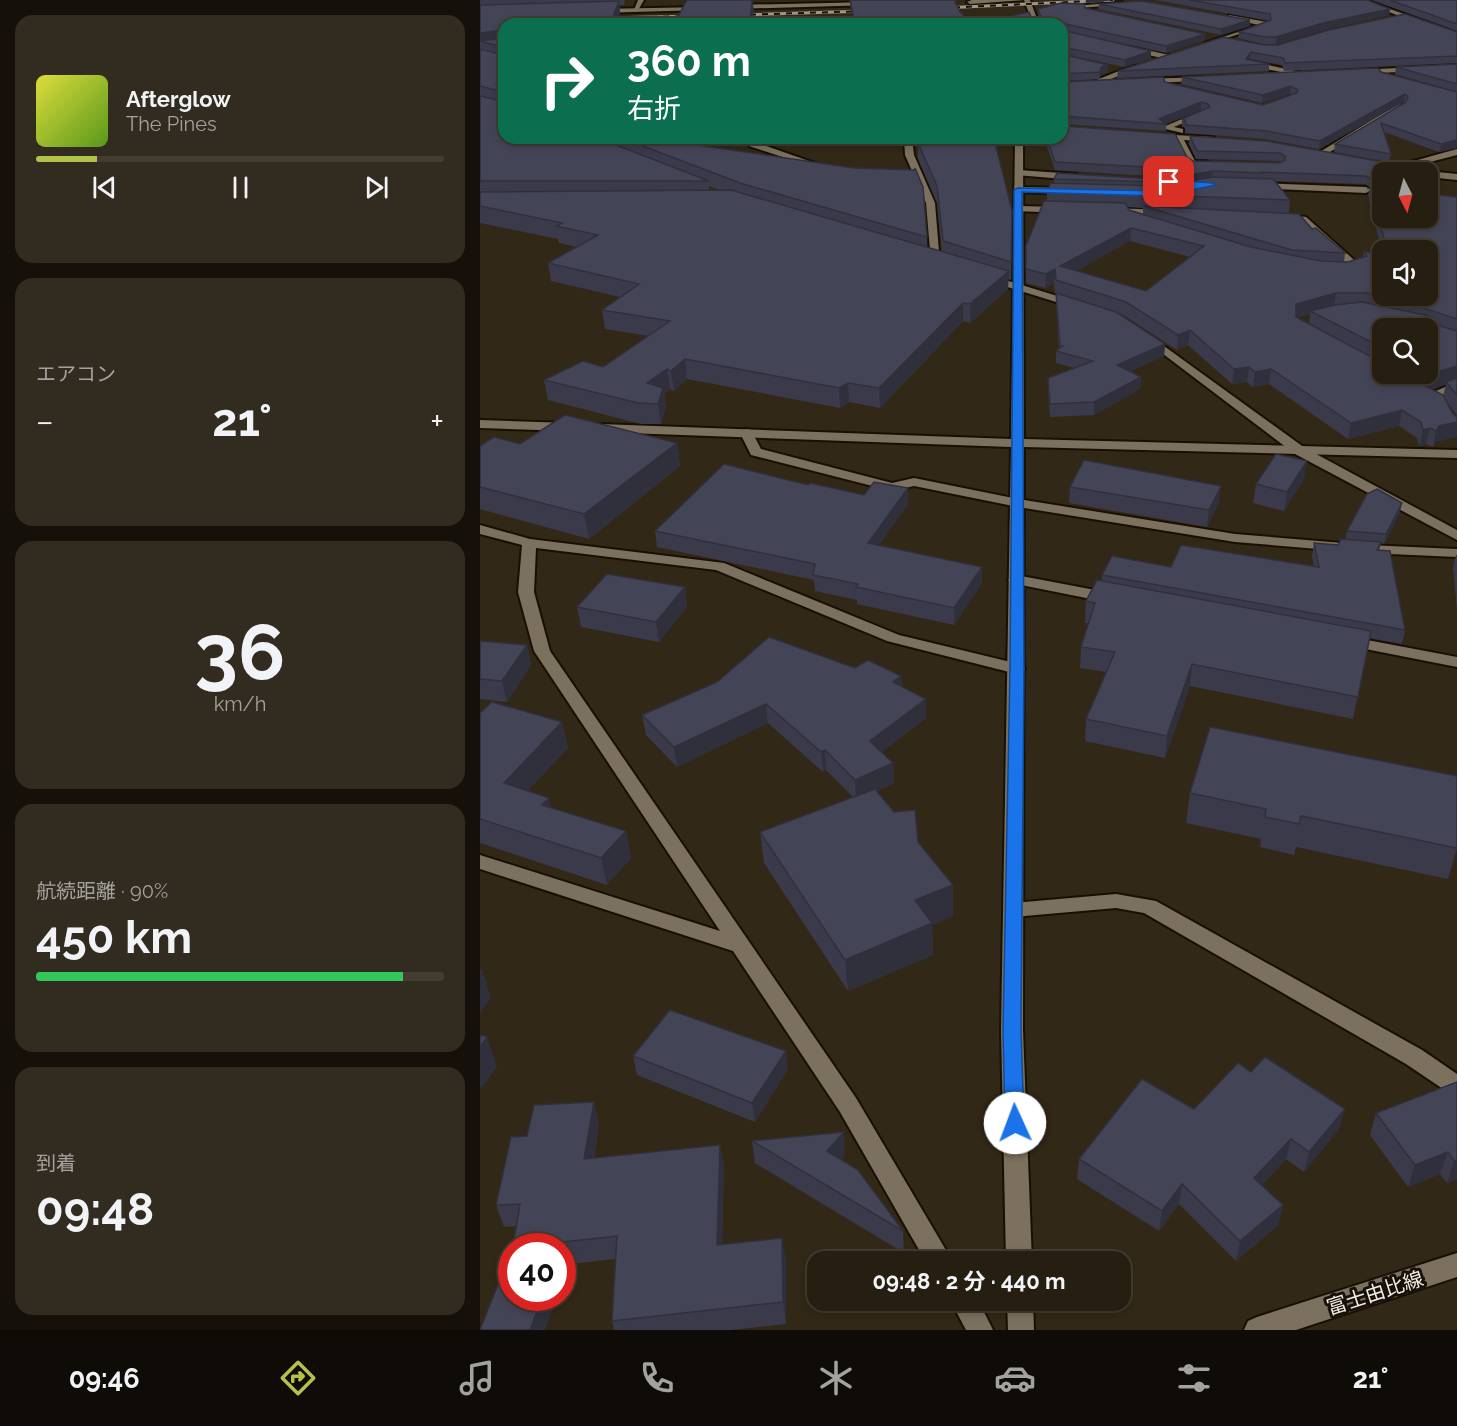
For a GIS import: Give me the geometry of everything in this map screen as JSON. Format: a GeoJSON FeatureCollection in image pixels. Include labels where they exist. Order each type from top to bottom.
{"type":"FeatureCollection","features":[{"type":"Feature","properties":{"kind":"street"},"geometry":{"type":"LineString","coordinates":[[637,10],[641,0]]}},
{"type":"Feature","properties":{"kind":"street"},"geometry":{"type":"LineString","coordinates":[[970,2],[1022,0]]}},
{"type":"Feature","properties":{"kind":"street"},"geometry":{"type":"LineString","coordinates":[[1027,0],[1034,18]]}},
{"type":"Feature","properties":{"kind":"street"},"geometry":{"type":"LineString","coordinates":[[1359,0],[1457,35]]}},
{"type":"Feature","properties":{"kind":"street"},"geometry":{"type":"LineString","coordinates":[[720,8],[885,3]]}},
{"type":"Feature","properties":{"kind":"street"},"geometry":{"type":"LineString","coordinates":[[1098,14],[1064,7],[1131,3]]}},
{"type":"Feature","properties":{"kind":"street"},"geometry":{"type":"LineString","coordinates":[[589,11],[708,8]]}},
{"type":"Feature","properties":{"kind":"street"},"geometry":{"type":"LineString","coordinates":[[1200,46],[1268,24],[1222,16]]}},
{"type":"Feature","properties":{"kind":"street"},"geometry":{"type":"LineString","coordinates":[[1394,18],[1405,16]]}},
{"type":"Feature","properties":{"kind":"street"},"geometry":{"type":"LineString","coordinates":[[1199,35],[1243,44]]}},
{"type":"Feature","properties":{"kind":"street"},"geometry":{"type":"LineString","coordinates":[[1120,46],[1166,57]]}},
{"type":"Feature","properties":{"kind":"street"},"geometry":{"type":"LineString","coordinates":[[1093,83],[1177,54]]}},
{"type":"Feature","properties":{"kind":"street"},"geometry":{"type":"LineString","coordinates":[[1250,63],[1300,74]]}},
{"type":"Feature","properties":{"kind":"street"},"geometry":{"type":"LineString","coordinates":[[1393,63],[1402,70]]}},
{"type":"Feature","properties":{"kind":"street"},"geometry":{"type":"LineString","coordinates":[[1346,72],[1457,67]]}},
{"type":"Feature","properties":{"kind":"street"},"geometry":{"type":"LineString","coordinates":[[1113,69],[1124,71]]}},
{"type":"Feature","properties":{"kind":"street"},"geometry":{"type":"LineString","coordinates":[[1369,71],[1402,81]]}},
{"type":"Feature","properties":{"kind":"street"},"geometry":{"type":"LineString","coordinates":[[1267,76],[1312,74]]}},
{"type":"Feature","properties":{"kind":"street"},"geometry":{"type":"LineString","coordinates":[[1135,82],[1211,78]]}},
{"type":"Feature","properties":{"kind":"street"},"geometry":{"type":"LineString","coordinates":[[1156,81],[1187,90]]}},
{"type":"Feature","properties":{"kind":"street"},"geometry":{"type":"LineString","coordinates":[[1082,84],[1124,82]]}},
{"type":"Feature","properties":{"kind":"street"},"geometry":{"type":"LineString","coordinates":[[1311,151],[1327,154],[1401,106]]}},
{"type":"Feature","properties":{"kind":"street"},"geometry":{"type":"LineString","coordinates":[[1203,114],[1165,128],[1207,139]]}},
{"type":"Feature","properties":{"kind":"street"},"geometry":{"type":"LineString","coordinates":[[1144,135],[1219,140]]}},
{"type":"Feature","properties":{"kind":"street"},"geometry":{"type":"LineString","coordinates":[[1179,138],[1192,164],[1214,165]]}},
{"type":"Feature","properties":{"kind":"street"},"geometry":{"type":"LineString","coordinates":[[752,144],[829,170]]}},
{"type":"Feature","properties":{"kind":"street"},"geometry":{"type":"LineString","coordinates":[[908,144],[915,172],[929,196],[936,262]]}},
{"type":"Feature","properties":{"kind":"street"},"geometry":{"type":"LineString","coordinates":[[1019,144],[1017,669],[1012,1030],[1019,1251]]}},
{"type":"Feature","properties":{"kind":"street"},"geometry":{"type":"LineString","coordinates":[[1420,162],[1457,152]]}},
{"type":"Feature","properties":{"kind":"street"},"geometry":{"type":"LineString","coordinates":[[1361,163],[1372,165]]}},
{"type":"Feature","properties":{"kind":"street"},"geometry":{"type":"LineString","coordinates":[[904,172],[915,172]]}},
{"type":"Feature","properties":{"kind":"street"},"geometry":{"type":"LineString","coordinates":[[1018,173],[1087,177]]}},
{"type":"Feature","properties":{"kind":"street"},"geometry":{"type":"LineString","coordinates":[[1438,175],[1457,177]]}},
{"type":"Feature","properties":{"kind":"street"},"geometry":{"type":"LineString","coordinates":[[1132,180],[1212,185],[1170,192]]}},
{"type":"Feature","properties":{"kind":"street"},"geometry":{"type":"LineString","coordinates":[[1247,186],[1366,190]]}},
{"type":"Feature","properties":{"kind":"street"},"geometry":{"type":"LineString","coordinates":[[1018,190],[1077,191]]}},
{"type":"Feature","properties":{"kind":"street"},"geometry":{"type":"LineString","coordinates":[[1018,209],[1073,210]]}},
{"type":"Feature","properties":{"kind":"street"},"geometry":{"type":"LineString","coordinates":[[1095,210],[1175,213]]}},
{"type":"Feature","properties":{"kind":"street"},"geometry":{"type":"LineString","coordinates":[[1129,211],[1132,219],[1143,223]]}},
{"type":"Feature","properties":{"kind":"street"},"geometry":{"type":"LineString","coordinates":[[1280,218],[1303,219],[1358,269],[1334,270]]}},
{"type":"Feature","properties":{"kind":"street"},"geometry":{"type":"LineString","coordinates":[[976,274],[1087,308]]}},
{"type":"Feature","properties":{"kind":"street"},"geometry":{"type":"LineString","coordinates":[[1130,327],[1160,345],[1300,451],[1457,536]]}},
{"type":"Feature","properties":{"kind":"street"},"geometry":{"type":"LineString","coordinates":[[1446,407],[1426,394],[1457,386]]}},
{"type":"Feature","properties":{"kind":"street"},"geometry":{"type":"LineString","coordinates":[[480,424],[1016,443],[1457,454]]}},
{"type":"Feature","properties":{"kind":"street"},"geometry":{"type":"LineString","coordinates":[[746,433],[756,452],[892,487],[914,482],[1018,503],[1235,538],[1367,549],[1457,553]]}},
{"type":"Feature","properties":{"kind":"street"},"geometry":{"type":"LineString","coordinates":[[480,529],[529,543],[719,566],[893,638],[1017,669]]}},
{"type":"Feature","properties":{"kind":"street"},"geometry":{"type":"LineString","coordinates":[[529,543],[526,592],[542,651],[848,1105],[934,1251]]}},
{"type":"Feature","properties":{"kind":"street"},"geometry":{"type":"LineString","coordinates":[[1016,580],[1132,602]]}},
{"type":"Feature","properties":{"kind":"street"},"geometry":{"type":"LineString","coordinates":[[1330,638],[1457,662]]}},
{"type":"Feature","properties":{"kind":"street"},"geometry":{"type":"LineString","coordinates":[[480,862],[741,946]]}},
{"type":"Feature","properties":{"kind":"street"},"geometry":{"type":"LineString","coordinates":[[1014,910],[1116,902],[1149,906],[1414,1058],[1457,1086]]}},
{"type":"Feature","properties":{"kind":"street","name":"富士由比線"},"geometry":{"type":"LineString","coordinates":[[1257,1330],[1457,1265]]}},
{"type":"Feature","properties":{"kind":"street"},"geometry":{"type":"LineString","coordinates":[[969,1311],[980,1330]]}},
{"type":"Feature","properties":{"kind":"street"},"geometry":{"type":"LineString","coordinates":[[1020,1311],[1021,1330]]}},
{"type":"Feature","properties":{"kind":"building"},"geometry":{"type":"Polygon","coordinates":[[[687,0],[752,0],[750,18],[677,18],[687,0]]]}},
{"type":"Feature","properties":{"kind":"building"},"geometry":{"type":"Polygon","coordinates":[[[850,0],[954,0],[964,18],[854,18],[850,0]]]}},
{"type":"Feature","properties":{"kind":"building"},"geometry":{"type":"Polygon","coordinates":[[[1190,0],[1367,0],[1390,9],[1323,23],[1276,37],[1265,37],[1239,32],[1271,20],[1270,14],[1190,0]]]}},
{"type":"Feature","properties":{"kind":"building"},"geometry":{"type":"Polygon","coordinates":[[[1390,0],[1457,0],[1457,24],[1390,0]]]}},
{"type":"Feature","properties":{"kind":"building"},"geometry":{"type":"Polygon","coordinates":[[[619,1],[612,18],[498,18],[498,31],[480,33],[480,5],[619,1]]]}},
{"type":"Feature","properties":{"kind":"building"},"geometry":{"type":"Polygon","coordinates":[[[1142,1],[1250,20],[1221,29],[1099,4],[1142,1]]]}},
{"type":"Feature","properties":{"kind":"building"},"geometry":{"type":"Polygon","coordinates":[[[1061,3],[1084,4],[1085,8],[1205,34],[1166,46],[1068,25],[1068,18],[1040,18],[1038,9],[1061,3]]]}},
{"type":"Feature","properties":{"kind":"building"},"geometry":{"type":"Polygon","coordinates":[[[1029,12],[1032,18],[1006,17],[1029,12]]]}},
{"type":"Feature","properties":{"kind":"building"},"geometry":{"type":"Polygon","coordinates":[[[1405,14],[1457,32],[1457,56],[1285,63],[1283,58],[1251,52],[1246,59],[1269,64],[1118,71],[1223,37],[1264,45],[1278,45],[1329,30],[1405,14]]]}},
{"type":"Feature","properties":{"kind":"building"},"geometry":{"type":"Polygon","coordinates":[[[1068,31],[1151,51],[1125,60],[1068,48],[1068,31]]]}},
{"type":"Feature","properties":{"kind":"building"},"geometry":{"type":"Polygon","coordinates":[[[498,39],[498,46],[480,41],[498,39]]]}},
{"type":"Feature","properties":{"kind":"building"},"geometry":{"type":"Polygon","coordinates":[[[480,49],[498,54],[498,91],[480,86],[480,49]]]}},
{"type":"Feature","properties":{"kind":"building"},"geometry":{"type":"Polygon","coordinates":[[[1068,55],[1108,65],[1101,67],[1100,72],[1068,74],[1068,55]]]}},
{"type":"Feature","properties":{"kind":"building"},"geometry":{"type":"Polygon","coordinates":[[[1457,64],[1457,84],[1396,67],[1457,64]]]}},
{"type":"Feature","properties":{"kind":"building"},"geometry":{"type":"Polygon","coordinates":[[[1378,68],[1381,72],[1457,92],[1457,140],[1441,144],[1381,123],[1391,154],[1335,144],[1406,102],[1408,96],[1405,94],[1320,141],[1266,131],[1186,125],[1185,120],[1182,119],[1210,107],[1201,102],[1159,119],[1167,124],[1068,116],[1068,82],[1163,77],[1165,82],[1263,105],[1297,93],[1298,90],[1291,86],[1263,95],[1182,77],[1378,68]]]}},
{"type":"Feature","properties":{"kind":"building"},"geometry":{"type":"Polygon","coordinates":[[[480,96],[498,100],[498,144],[613,144],[709,181],[480,181],[480,96]]]}},
{"type":"Feature","properties":{"kind":"building"},"geometry":{"type":"Polygon","coordinates":[[[1068,126],[1175,134],[1187,157],[1193,161],[1280,163],[1285,160],[1285,156],[1280,153],[1197,151],[1190,136],[1266,141],[1383,162],[1372,162],[1372,179],[1366,176],[1262,172],[1213,171],[1189,175],[1182,169],[1055,162],[1049,144],[1068,144],[1068,126]]]}},
{"type":"Feature","properties":{"kind":"building"},"geometry":{"type":"Polygon","coordinates":[[[638,144],[691,144],[854,168],[915,170],[915,168],[923,187],[927,237],[740,183],[638,144]]]}},
{"type":"Feature","properties":{"kind":"building"},"geometry":{"type":"Polygon","coordinates":[[[918,144],[995,144],[1012,211],[1011,262],[943,241],[937,186],[918,144]]]}},
{"type":"Feature","properties":{"kind":"building"},"geometry":{"type":"Polygon","coordinates":[[[1057,173],[1168,180],[1159,182],[1054,179],[1057,173]]]}},
{"type":"Feature","properties":{"kind":"building"},"geometry":{"type":"Polygon","coordinates":[[[1213,177],[1273,179],[1290,200],[1047,191],[1051,183],[1160,186],[1213,177]]]}},
{"type":"Feature","properties":{"kind":"building"},"geometry":{"type":"Polygon","coordinates":[[[731,190],[1009,271],[970,304],[963,303],[879,388],[848,383],[839,388],[685,359],[671,371],[667,369],[647,383],[663,388],[658,404],[638,403],[544,380],[583,361],[603,367],[670,321],[602,310],[639,284],[548,263],[598,235],[556,226],[562,223],[480,206],[480,192],[731,190]]]}},
{"type":"Feature","properties":{"kind":"building"},"geometry":{"type":"Polygon","coordinates":[[[1438,195],[1457,197],[1457,319],[1417,306],[1438,306],[1438,240],[1384,240],[1381,228],[1438,228],[1438,195]]]}},
{"type":"Feature","properties":{"kind":"building"},"geometry":{"type":"Polygon","coordinates":[[[1044,201],[1125,203],[1129,210],[1251,247],[1321,261],[1348,262],[1367,256],[1364,251],[1372,253],[1372,293],[1336,293],[1296,304],[1296,317],[1372,357],[1372,384],[1422,384],[1443,395],[1457,417],[1457,422],[1439,426],[1436,431],[1430,428],[1423,430],[1421,422],[1402,410],[1351,423],[1271,369],[1255,372],[1249,367],[1234,369],[1190,330],[1178,335],[1126,302],[1056,280],[1055,269],[1046,274],[1026,269],[1026,246],[1044,201]],[[1131,228],[1060,266],[1146,291],[1204,246],[1131,228]]]}},
{"type":"Feature","properties":{"kind":"building"},"geometry":{"type":"Polygon","coordinates":[[[1143,206],[1299,214],[1312,229],[1316,228],[1345,253],[1292,250],[1143,206]]]}},
{"type":"Feature","properties":{"kind":"building"},"geometry":{"type":"Polygon","coordinates":[[[1056,293],[1116,312],[1165,344],[1117,365],[1141,377],[1094,402],[1050,404],[1048,378],[1093,361],[1056,351],[1063,346],[1060,346],[1056,293]]]}},
{"type":"Feature","properties":{"kind":"building"},"geometry":{"type":"Polygon","coordinates":[[[1362,302],[1372,306],[1429,316],[1429,318],[1372,318],[1372,342],[1310,311],[1362,302]]]}},
{"type":"Feature","properties":{"kind":"building"},"geometry":{"type":"Polygon","coordinates":[[[1438,325],[1457,331],[1457,366],[1438,372],[1438,325]]]}},
{"type":"Feature","properties":{"kind":"building"},"geometry":{"type":"Polygon","coordinates":[[[1457,378],[1457,395],[1446,382],[1457,378]]]}},
{"type":"Feature","properties":{"kind":"building"},"geometry":{"type":"Polygon","coordinates":[[[565,415],[677,443],[584,514],[480,487],[480,446],[494,437],[520,444],[565,415]]]}},
{"type":"Feature","properties":{"kind":"building"},"geometry":{"type":"Polygon","coordinates":[[[1276,454],[1307,461],[1287,492],[1256,484],[1276,454]]]}},
{"type":"Feature","properties":{"kind":"building"},"geometry":{"type":"Polygon","coordinates":[[[1084,460],[1221,486],[1209,510],[1070,487],[1084,460]]]}},
{"type":"Feature","properties":{"kind":"building"},"geometry":{"type":"Polygon","coordinates":[[[724,464],[808,485],[810,483],[864,495],[874,482],[908,488],[868,543],[982,567],[954,608],[856,587],[858,584],[813,575],[815,564],[655,531],[724,464]]]}},
{"type":"Feature","properties":{"kind":"building"},"geometry":{"type":"Polygon","coordinates":[[[1377,489],[1402,503],[1386,534],[1347,531],[1367,494],[1377,489]]]}},
{"type":"Feature","properties":{"kind":"building"},"geometry":{"type":"Polygon","coordinates":[[[1341,539],[1381,542],[1377,550],[1390,551],[1405,630],[1102,575],[1112,556],[1171,567],[1181,545],[1319,567],[1314,543],[1338,545],[1341,539]]]}},
{"type":"Feature","properties":{"kind":"building"},"geometry":{"type":"Polygon","coordinates":[[[607,574],[685,587],[656,622],[577,607],[607,574]]]}},
{"type":"Feature","properties":{"kind":"building"},"geometry":{"type":"Polygon","coordinates":[[[1097,580],[1371,631],[1358,697],[1192,664],[1167,736],[1086,719],[1115,652],[1081,647],[1095,603],[1086,601],[1097,580]]]}},
{"type":"Feature","properties":{"kind":"building"},"geometry":{"type":"Polygon","coordinates":[[[769,637],[855,668],[868,660],[901,676],[893,682],[926,699],[870,741],[893,763],[855,780],[825,750],[821,752],[766,704],[674,747],[642,715],[717,682],[769,637]]]}},
{"type":"Feature","properties":{"kind":"building"},"geometry":{"type":"Polygon","coordinates":[[[480,641],[527,645],[502,681],[480,679],[480,641]]]}},
{"type":"Feature","properties":{"kind":"building"},"geometry":{"type":"Polygon","coordinates":[[[492,702],[562,722],[504,783],[549,798],[542,805],[626,831],[601,858],[480,819],[480,713],[492,702]]]}},
{"type":"Feature","properties":{"kind":"building"},"geometry":{"type":"Polygon","coordinates":[[[1210,727],[1457,776],[1457,848],[1301,816],[1299,824],[1265,817],[1266,809],[1190,793],[1210,727]]]}},
{"type":"Feature","properties":{"kind":"building"},"geometry":{"type":"Polygon","coordinates":[[[875,789],[894,812],[915,810],[918,842],[953,885],[915,900],[932,923],[845,960],[760,832],[875,789]]]}},
{"type":"Feature","properties":{"kind":"building"},"geometry":{"type":"Polygon","coordinates":[[[670,1010],[786,1051],[752,1103],[633,1056],[670,1010]]]}},
{"type":"Feature","properties":{"kind":"building"},"geometry":{"type":"Polygon","coordinates":[[[480,1035],[487,1037],[480,1047],[480,1035]]]}},
{"type":"Feature","properties":{"kind":"building"},"geometry":{"type":"Polygon","coordinates":[[[1265,1057],[1345,1109],[1309,1152],[1291,1139],[1254,1178],[1283,1205],[1240,1241],[1182,1184],[1162,1211],[1079,1159],[1142,1079],[1194,1109],[1238,1063],[1251,1072],[1265,1057]]]}},
{"type":"Feature","properties":{"kind":"building"},"geometry":{"type":"Polygon","coordinates":[[[1457,1082],[1457,1160],[1454,1161],[1448,1152],[1415,1165],[1376,1113],[1457,1082]]]}},
{"type":"Feature","properties":{"kind":"building"},"geometry":{"type":"Polygon","coordinates":[[[594,1102],[584,1159],[720,1145],[717,1245],[782,1238],[783,1302],[612,1321],[617,1236],[576,1241],[576,1233],[515,1233],[520,1204],[496,1205],[511,1137],[527,1136],[534,1105],[594,1102]]]}},
{"type":"Feature","properties":{"kind":"building"},"geometry":{"type":"Polygon","coordinates":[[[844,1132],[827,1151],[858,1170],[903,1231],[752,1141],[844,1132]]]}},
{"type":"Feature","properties":{"kind":"building"},"geometry":{"type":"Polygon","coordinates":[[[498,1284],[498,1311],[537,1311],[530,1330],[480,1330],[498,1284]]]}},
{"type":"Feature","properties":{"kind":"waterway"},"geometry":{"type":"LineString","coordinates":[[1365,0],[1457,31]]}},
{"type":"Feature","properties":{"kind":"railway"},"geometry":{"type":"LineString","coordinates":[[942,8],[1113,0]]}},
{"type":"Feature","properties":{"kind":"railway"},"geometry":{"type":"LineString","coordinates":[[738,15],[867,11]]}},
{"type":"Feature","properties":{"kind":"railway"},"geometry":{"type":"LineString","coordinates":[[603,18],[696,16]]}},
{"type":"Feature","properties":{"kind":"route"},"geometry":{"type":"LineString","coordinates":[[1015,1123],[1012,1030],[1017,669],[1018,190],[1159,194],[1212,185],[1169,182]]}}]}
